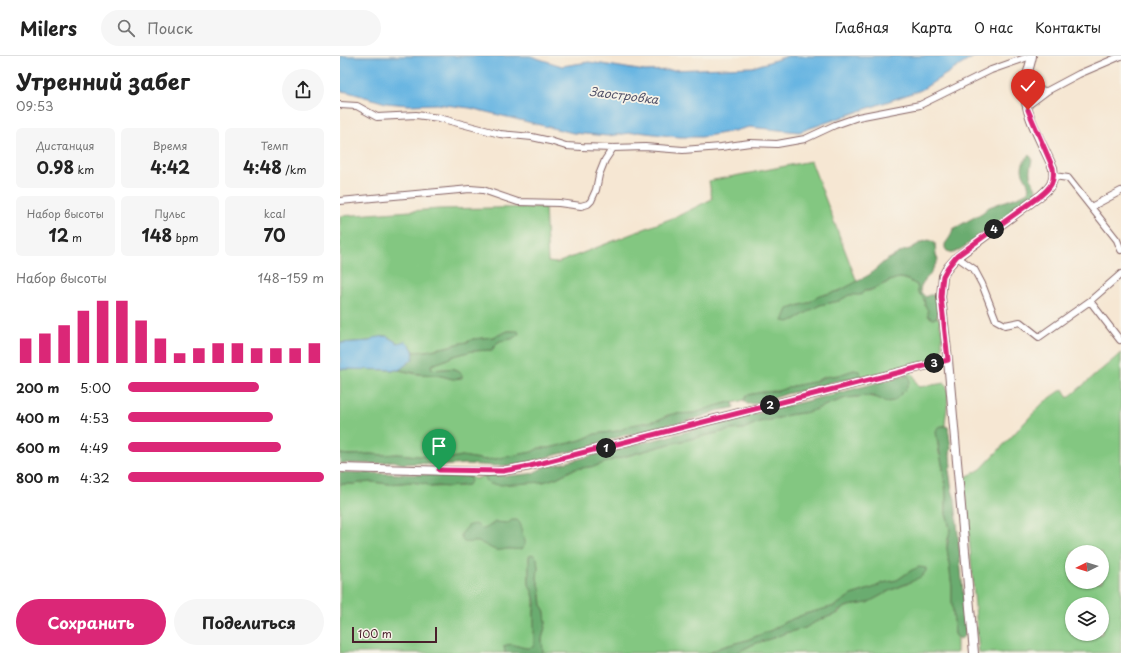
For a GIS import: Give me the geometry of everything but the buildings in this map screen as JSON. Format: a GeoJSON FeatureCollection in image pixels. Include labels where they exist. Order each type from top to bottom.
{"type":"FeatureCollection","features":[{"type":"Feature","properties":{"kind":"street"},"geometry":{"type":"LineString","coordinates":[[340,105],[357,106],[377,117],[416,115],[439,118],[500,134],[550,140],[566,146],[613,148],[645,147],[683,150],[750,143],[777,144],[806,139],[835,125],[858,117],[920,105],[991,70],[1031,56],[1025,89],[1027,106],[1053,168],[1054,176],[1052,183],[1040,196],[957,256],[945,271],[942,284],[941,297],[974,653]]}},
{"type":"Feature","properties":{"kind":"street"},"geometry":{"type":"LineString","coordinates":[[1027,106],[1047,91],[1079,74],[1121,56]]}},
{"type":"Feature","properties":{"kind":"street"},"geometry":{"type":"LineString","coordinates":[[1025,89],[1047,91]]}},
{"type":"Feature","properties":{"kind":"street"},"geometry":{"type":"LineString","coordinates":[[340,201],[470,189],[483,190],[518,202],[559,203],[581,206],[588,204],[591,201],[605,160],[613,148]]}},
{"type":"Feature","properties":{"kind":"street"},"geometry":{"type":"LineString","coordinates":[[1054,176],[1068,178],[1119,240],[1121,250]]}},
{"type":"Feature","properties":{"kind":"street"},"geometry":{"type":"LineString","coordinates":[[1091,207],[1121,191]]}},
{"type":"Feature","properties":{"kind":"street"},"geometry":{"type":"LineString","coordinates":[[957,256],[974,268],[996,320],[1005,325],[1020,322],[1039,337],[1090,301],[1121,274]]}},
{"type":"Feature","properties":{"kind":"street"},"geometry":{"type":"LineString","coordinates":[[1090,301],[1120,340]]}},
{"type":"Feature","properties":{"kind":"street"},"geometry":{"type":"LineString","coordinates":[[340,468],[489,472],[503,471],[530,466],[948,360]]}},
{"type":"Feature","properties":{"kind":"green space"},"geometry":{"type":"Polygon","coordinates":[[[1029,155],[1032,158],[1030,175],[1037,194],[964,247],[954,253],[947,251],[945,244],[953,229],[982,213],[989,207],[1028,192],[1022,167],[1024,161],[1029,155]]]}},
{"type":"Feature","properties":{"kind":"green space"},"geometry":{"type":"Polygon","coordinates":[[[811,161],[857,282],[839,291],[819,296],[808,303],[794,307],[794,320],[820,305],[839,301],[849,295],[869,291],[897,278],[906,279],[917,285],[918,292],[924,299],[925,305],[933,319],[937,317],[939,319],[942,334],[942,348],[940,355],[935,359],[858,378],[861,374],[854,370],[839,375],[824,377],[814,382],[793,386],[778,391],[748,395],[744,400],[726,403],[695,413],[668,415],[658,420],[618,431],[595,434],[570,443],[549,448],[539,448],[532,452],[495,459],[485,460],[462,456],[452,458],[398,454],[340,454],[340,369],[399,370],[416,374],[437,375],[453,379],[461,372],[454,369],[432,369],[431,366],[454,356],[472,351],[492,350],[498,342],[514,337],[514,331],[508,331],[494,337],[473,339],[467,342],[415,353],[410,345],[398,343],[386,336],[370,341],[340,343],[340,216],[439,209],[545,207],[548,262],[557,263],[680,215],[712,199],[709,181],[811,161]]]}},
{"type":"Feature","properties":{"kind":"green space"},"geometry":{"type":"Polygon","coordinates":[[[929,240],[935,243],[938,260],[920,288],[922,294],[926,297],[929,295],[934,295],[936,297],[938,305],[937,317],[933,319],[928,316],[924,299],[918,292],[917,285],[901,278],[864,291],[861,295],[849,295],[839,301],[820,305],[789,322],[783,321],[788,309],[808,303],[819,296],[839,291],[869,275],[885,261],[903,251],[929,240]]]}},
{"type":"Feature","properties":{"kind":"green space"},"geometry":{"type":"Polygon","coordinates":[[[508,331],[518,331],[519,334],[512,339],[500,341],[492,350],[472,351],[431,365],[432,369],[436,370],[456,369],[462,375],[462,378],[453,379],[437,375],[420,374],[399,370],[413,359],[414,352],[446,347],[473,339],[494,337],[508,331]]]}},
{"type":"Feature","properties":{"kind":"green space"},"geometry":{"type":"Polygon","coordinates":[[[1121,353],[1121,653],[979,653],[964,478],[981,469],[1043,403],[1063,389],[1068,398],[1121,353]]]}},
{"type":"Feature","properties":{"kind":"green space"},"geometry":{"type":"Polygon","coordinates":[[[854,370],[859,371],[861,375],[858,378],[831,382],[818,387],[786,394],[761,403],[747,404],[744,400],[748,395],[778,391],[793,386],[814,382],[824,377],[839,375],[854,370]]]}},
{"type":"Feature","properties":{"kind":"green space"},"geometry":{"type":"Polygon","coordinates":[[[911,373],[919,387],[945,383],[948,393],[945,426],[942,426],[936,431],[944,474],[946,514],[950,533],[947,541],[947,548],[952,587],[955,634],[957,637],[957,653],[733,653],[785,633],[805,628],[819,620],[839,613],[842,609],[849,606],[867,603],[889,591],[907,584],[924,574],[912,570],[897,580],[883,583],[851,595],[835,606],[805,614],[785,622],[772,630],[709,653],[543,653],[542,639],[546,623],[545,613],[542,606],[541,593],[537,579],[537,559],[529,557],[529,584],[534,597],[534,646],[526,648],[512,644],[504,646],[505,653],[340,653],[340,484],[372,482],[390,484],[411,482],[426,484],[430,487],[464,486],[470,478],[466,476],[471,476],[474,479],[477,479],[486,475],[543,482],[556,478],[574,469],[596,466],[673,443],[730,430],[743,429],[759,422],[809,412],[846,398],[868,396],[894,401],[908,385],[909,376],[904,376],[911,373]]]}},
{"type":"Feature","properties":{"kind":"green space"},"geometry":{"type":"Polygon","coordinates":[[[904,376],[909,376],[910,381],[906,389],[894,401],[886,402],[873,396],[846,398],[809,412],[759,422],[743,429],[730,430],[673,443],[596,466],[574,469],[556,478],[543,482],[500,485],[490,484],[487,482],[485,477],[489,475],[508,476],[533,473],[546,466],[556,465],[904,376]]]}},
{"type":"Feature","properties":{"kind":"green space"},"geometry":{"type":"Polygon","coordinates":[[[730,402],[733,403],[733,408],[717,411],[701,417],[669,424],[664,427],[632,435],[625,435],[585,448],[547,457],[526,464],[494,466],[466,464],[440,466],[420,463],[403,464],[393,461],[374,464],[340,463],[340,454],[398,454],[452,458],[462,456],[485,460],[495,459],[532,452],[539,448],[549,448],[570,443],[595,434],[618,431],[632,425],[658,420],[672,414],[695,413],[730,402]]]}},
{"type":"Feature","properties":{"kind":"green space"},"geometry":{"type":"Polygon","coordinates":[[[938,427],[948,427],[951,448],[951,467],[949,470],[955,499],[966,628],[965,635],[960,639],[955,634],[952,587],[947,548],[950,529],[946,514],[944,474],[936,431],[938,427]]]}},
{"type":"Feature","properties":{"kind":"green space"},"geometry":{"type":"Polygon","coordinates":[[[340,472],[466,476],[470,478],[471,482],[468,485],[447,487],[430,487],[426,484],[411,482],[390,484],[372,482],[340,484],[340,472]]]}},
{"type":"Feature","properties":{"kind":"green space"},"geometry":{"type":"Polygon","coordinates":[[[512,520],[517,520],[521,524],[525,543],[522,549],[497,550],[478,542],[464,542],[461,538],[461,534],[469,525],[476,524],[484,529],[495,522],[508,523],[512,520]]]}},
{"type":"Feature","properties":{"kind":"green space"},"geometry":{"type":"Polygon","coordinates":[[[532,554],[537,558],[537,579],[540,588],[542,606],[545,613],[546,623],[542,639],[543,653],[505,653],[504,646],[512,644],[527,648],[534,646],[535,602],[529,584],[529,556],[532,554]]]}},
{"type":"Feature","properties":{"kind":"green space"},"geometry":{"type":"Polygon","coordinates":[[[919,567],[926,568],[926,571],[922,576],[867,603],[848,606],[836,614],[819,620],[805,628],[785,633],[754,644],[735,653],[709,653],[772,630],[785,622],[805,614],[835,606],[851,595],[883,583],[897,580],[919,567]]]}},
{"type":"Feature","properties":{"kind":"water","name":"Заостровка"},"geometry":{"type":"Polygon","coordinates":[[[340,56],[530,56],[562,66],[589,62],[645,71],[753,67],[788,56],[975,56],[921,90],[799,132],[749,127],[702,137],[679,137],[638,132],[608,136],[573,133],[470,108],[437,104],[409,105],[386,103],[340,91],[340,56]]]}},
{"type":"Feature","properties":{"kind":"water"},"geometry":{"type":"Polygon","coordinates":[[[386,336],[398,343],[405,341],[414,353],[413,359],[399,370],[340,369],[340,343],[370,341],[373,338],[386,336]]]}},
{"type":"Feature","properties":{"kind":"route"},"geometry":{"type":"LineString","coordinates":[[439,470],[489,472],[546,463],[948,360],[941,297],[943,276],[948,267],[957,256],[1040,196],[1052,183],[1054,176],[1053,168],[1028,110]]}}]}
